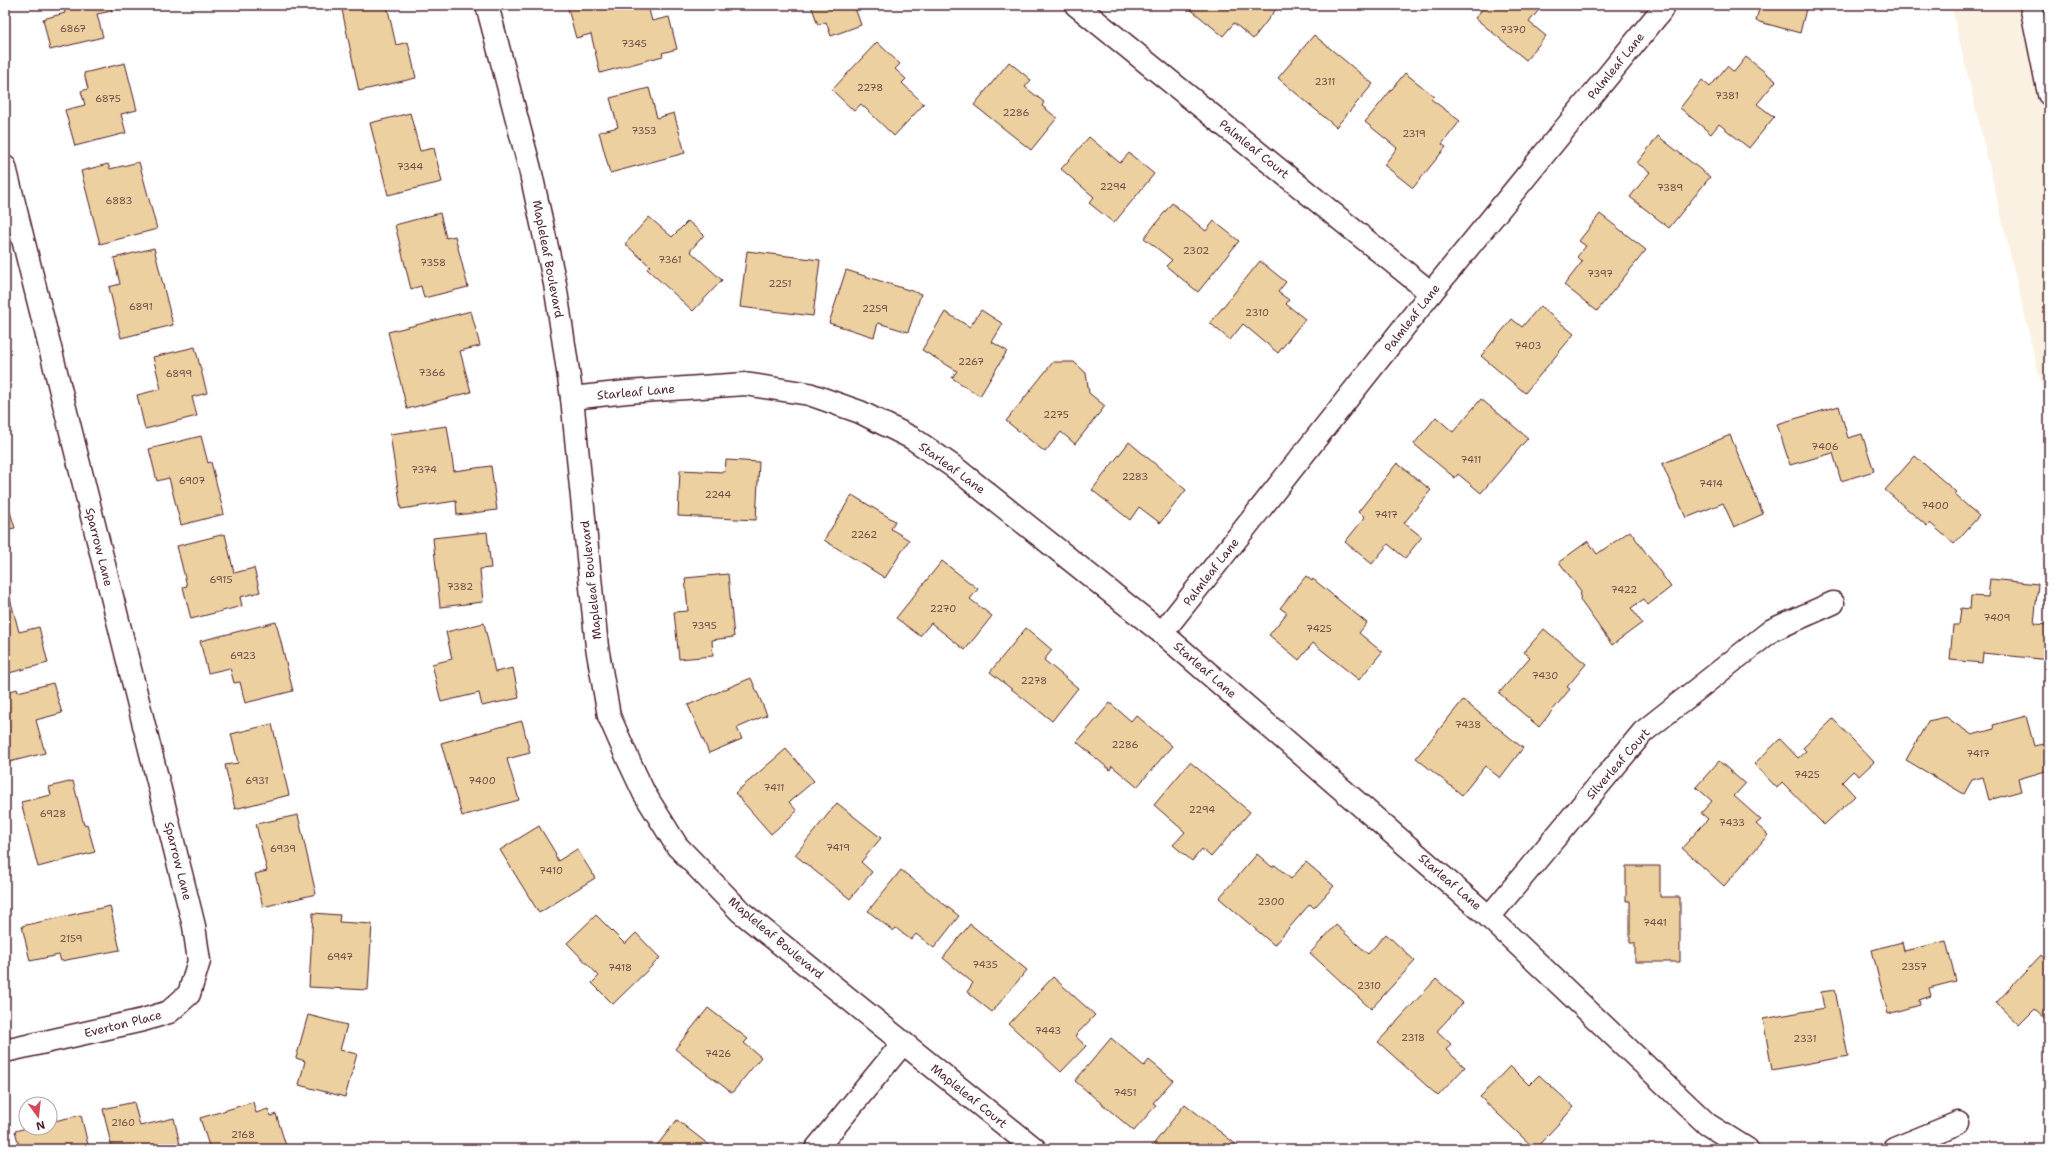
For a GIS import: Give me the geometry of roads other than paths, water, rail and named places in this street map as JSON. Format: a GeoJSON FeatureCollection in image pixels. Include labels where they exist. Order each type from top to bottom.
{"type":"FeatureCollection","features":[{"type":"Feature","properties":{"kind":"street","name":"Mapleleaf Boulevard"},"geometry":{"type":"LineString","coordinates":[[487,5],[530,169],[555,284],[572,398],[597,647],[609,716],[644,793],[677,846],[741,912],[903,1043]]}},
{"type":"Feature","properties":{"kind":"street","name":"Palmleaf Court"},"geometry":{"type":"LineString","coordinates":[[1076,5],[1431,293]]}},
{"type":"Feature","properties":{"kind":"street","name":"Palmleaf Lane"},"geometry":{"type":"LineString","coordinates":[[1162,633],[1431,293],[1660,12],[1664,5]]}},
{"type":"Feature","properties":{"kind":"street"},"geometry":{"type":"LineString","coordinates":[[2031,5],[2049,94]]}},
{"type":"Feature","properties":{"kind":"street","name":"Sparrow Lane"},"geometry":{"type":"LineString","coordinates":[[5,167],[194,926]]}},
{"type":"Feature","properties":{"kind":"street","name":"Starleaf Lane"},"geometry":{"type":"LineString","coordinates":[[572,398],[627,392],[745,384],[810,394],[860,412],[912,438],[954,467],[1162,633],[1490,917],[1707,1124],[1747,1149]]}},
{"type":"Feature","properties":{"kind":"street","name":"Silverleaf Court"},"geometry":{"type":"LineString","coordinates":[[1490,917],[1643,732],[1772,630],[1833,603]]}},
{"type":"Feature","properties":{"kind":"street","name":"Everton Place"},"geometry":{"type":"LineString","coordinates":[[5,1051],[143,1020],[169,1012],[189,994],[199,961],[194,926]]}},
{"type":"Feature","properties":{"kind":"street"},"geometry":{"type":"LineString","coordinates":[[816,1149],[903,1043]]}},
{"type":"Feature","properties":{"kind":"street","name":"Mapleleaf Court"},"geometry":{"type":"LineString","coordinates":[[903,1043],[1035,1149]]}},
{"type":"Feature","properties":{"kind":"street"},"geometry":{"type":"LineString","coordinates":[[1894,1149],[1958,1123]]}}]}
